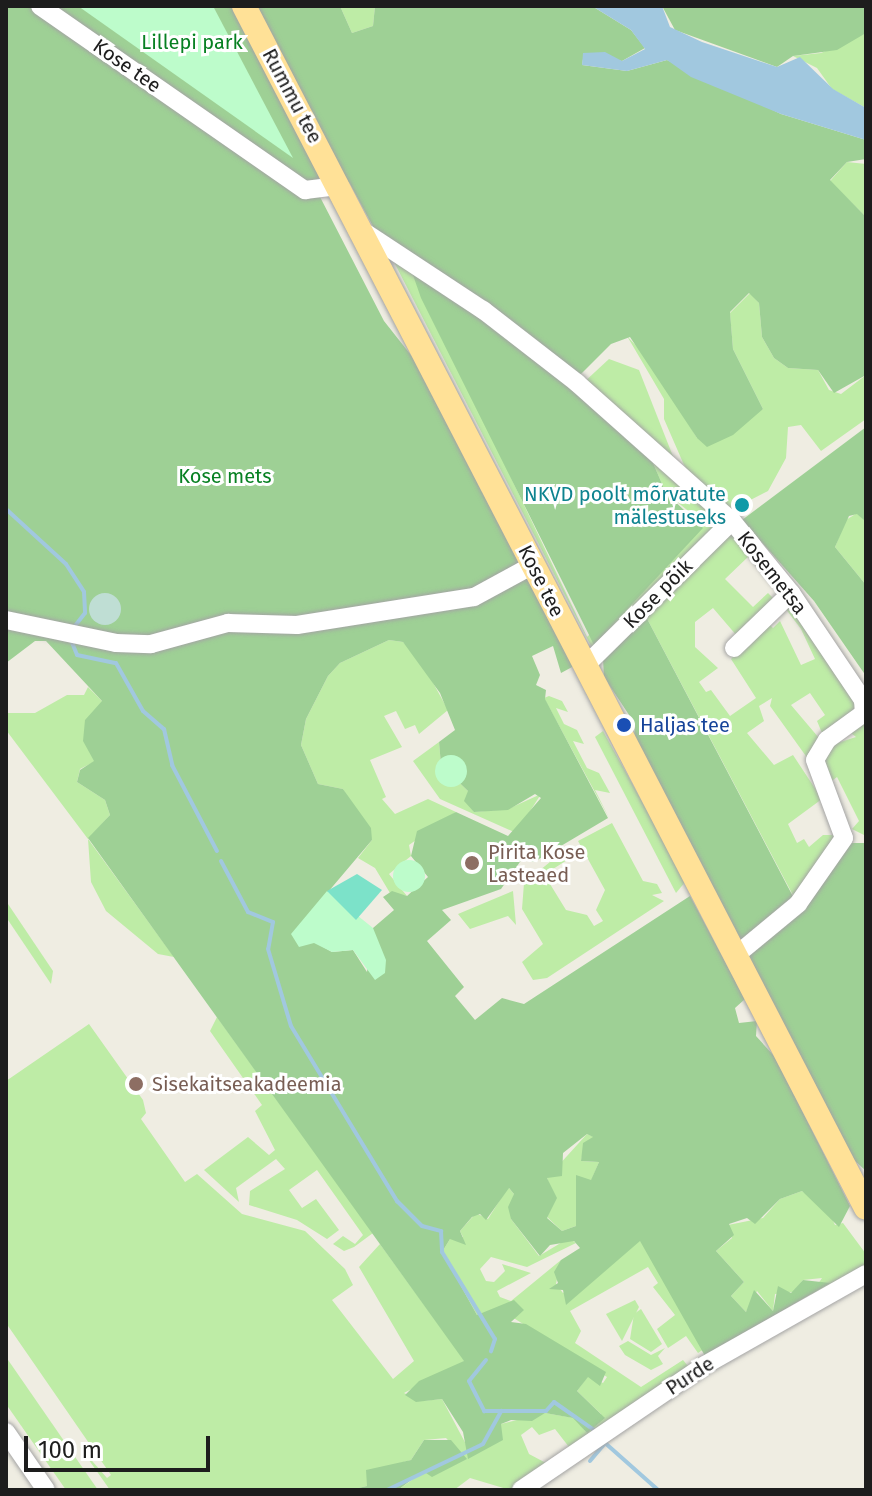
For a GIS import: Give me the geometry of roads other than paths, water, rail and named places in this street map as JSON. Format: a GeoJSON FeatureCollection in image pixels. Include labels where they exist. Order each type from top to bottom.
{"type":"FeatureCollection","features":[{"type":"Feature","properties":{"kind":"main road","name":"Rummu tee"},"geometry":{"type":"LineString","coordinates":[[244,6],[340,186]]}},
{"type":"Feature","properties":{"kind":"main road","name":"Kose tee"},"geometry":{"type":"LineString","coordinates":[[340,186],[584,667],[866,1208]]}},
{"type":"Feature","properties":{"kind":"street","name":"Kose tee"},"geometry":{"type":"LineString","coordinates":[[40,6],[305,190],[340,186]]}},
{"type":"Feature","properties":{"kind":"street","name":"Kosemetsa"},"geometry":{"type":"LineString","coordinates":[[363,231],[483,310],[577,383],[732,521],[791,593],[865,710],[816,756],[815,771],[844,838],[798,904],[734,957]]}},
{"type":"Feature","properties":{"kind":"street","name":"Kose põik"},"geometry":{"type":"LineString","coordinates":[[584,667],[732,521]]}},
{"type":"Feature","properties":{"kind":"street"},"geometry":{"type":"LineString","coordinates":[[6,620],[116,643],[151,644],[228,623],[297,625],[474,597],[533,565]]}},
{"type":"Feature","properties":{"kind":"street"},"geometry":{"type":"LineString","coordinates":[[734,648],[791,593]]}},
{"type":"Feature","properties":{"kind":"street","name":"Purde"},"geometry":{"type":"LineString","coordinates":[[521,1490],[705,1365],[866,1274]]}},
{"type":"Feature","properties":{"kind":"street"},"geometry":{"type":"LineString","coordinates":[[6,1432],[46,1490]]}},
{"type":"Feature","properties":{"kind":"waterway"},"geometry":{"type":"LineString","coordinates":[[6,509],[66,564],[84,592],[85,613],[74,627]]}},
{"type":"Feature","properties":{"kind":"waterway"},"geometry":{"type":"LineString","coordinates":[[71,640],[77,655],[116,663],[143,711],[164,729],[172,765],[217,851]]}},
{"type":"Feature","properties":{"kind":"waterway"},"geometry":{"type":"LineString","coordinates":[[221,861],[248,912],[273,922],[268,949],[291,1026],[397,1201],[422,1226],[441,1231],[442,1252],[495,1339],[491,1351]]}},
{"type":"Feature","properties":{"kind":"waterway"},"geometry":{"type":"LineString","coordinates":[[486,1360],[469,1381],[484,1411],[546,1411],[554,1402],[594,1430]]}},
{"type":"Feature","properties":{"kind":"waterway"},"geometry":{"type":"LineString","coordinates":[[387,1490],[483,1444],[501,1411]]}},
{"type":"Feature","properties":{"kind":"waterway"},"geometry":{"type":"LineString","coordinates":[[604,1442],[658,1490]]}},
{"type":"Feature","properties":{"kind":"waterway"},"geometry":{"type":"LineString","coordinates":[[590,1461],[605,1443]]}},
{"type":"Feature","properties":{"kind":"place","name":"NKVD poolt mõrvatute mälestuseks"},"geometry":{"type":"Point","coordinates":[742,505]}},
{"type":"Feature","properties":{"kind":"place","name":"Haljas tee"},"geometry":{"type":"Point","coordinates":[624,725]}},
{"type":"Feature","properties":{"kind":"place","name":"Pirita Kose Lasteaed"},"geometry":{"type":"Point","coordinates":[472,863]}},
{"type":"Feature","properties":{"kind":"place","name":"Sisekaitseakadeemia"},"geometry":{"type":"Point","coordinates":[136,1084]}},
{"type":"Feature","properties":{"kind":"park label","name":"Lillepi park"},"geometry":{"type":"Point","coordinates":[192,42]}},
{"type":"Feature","properties":{"kind":"park label","name":"Kose mets"},"geometry":{"type":"Point","coordinates":[225,476]}}]}
